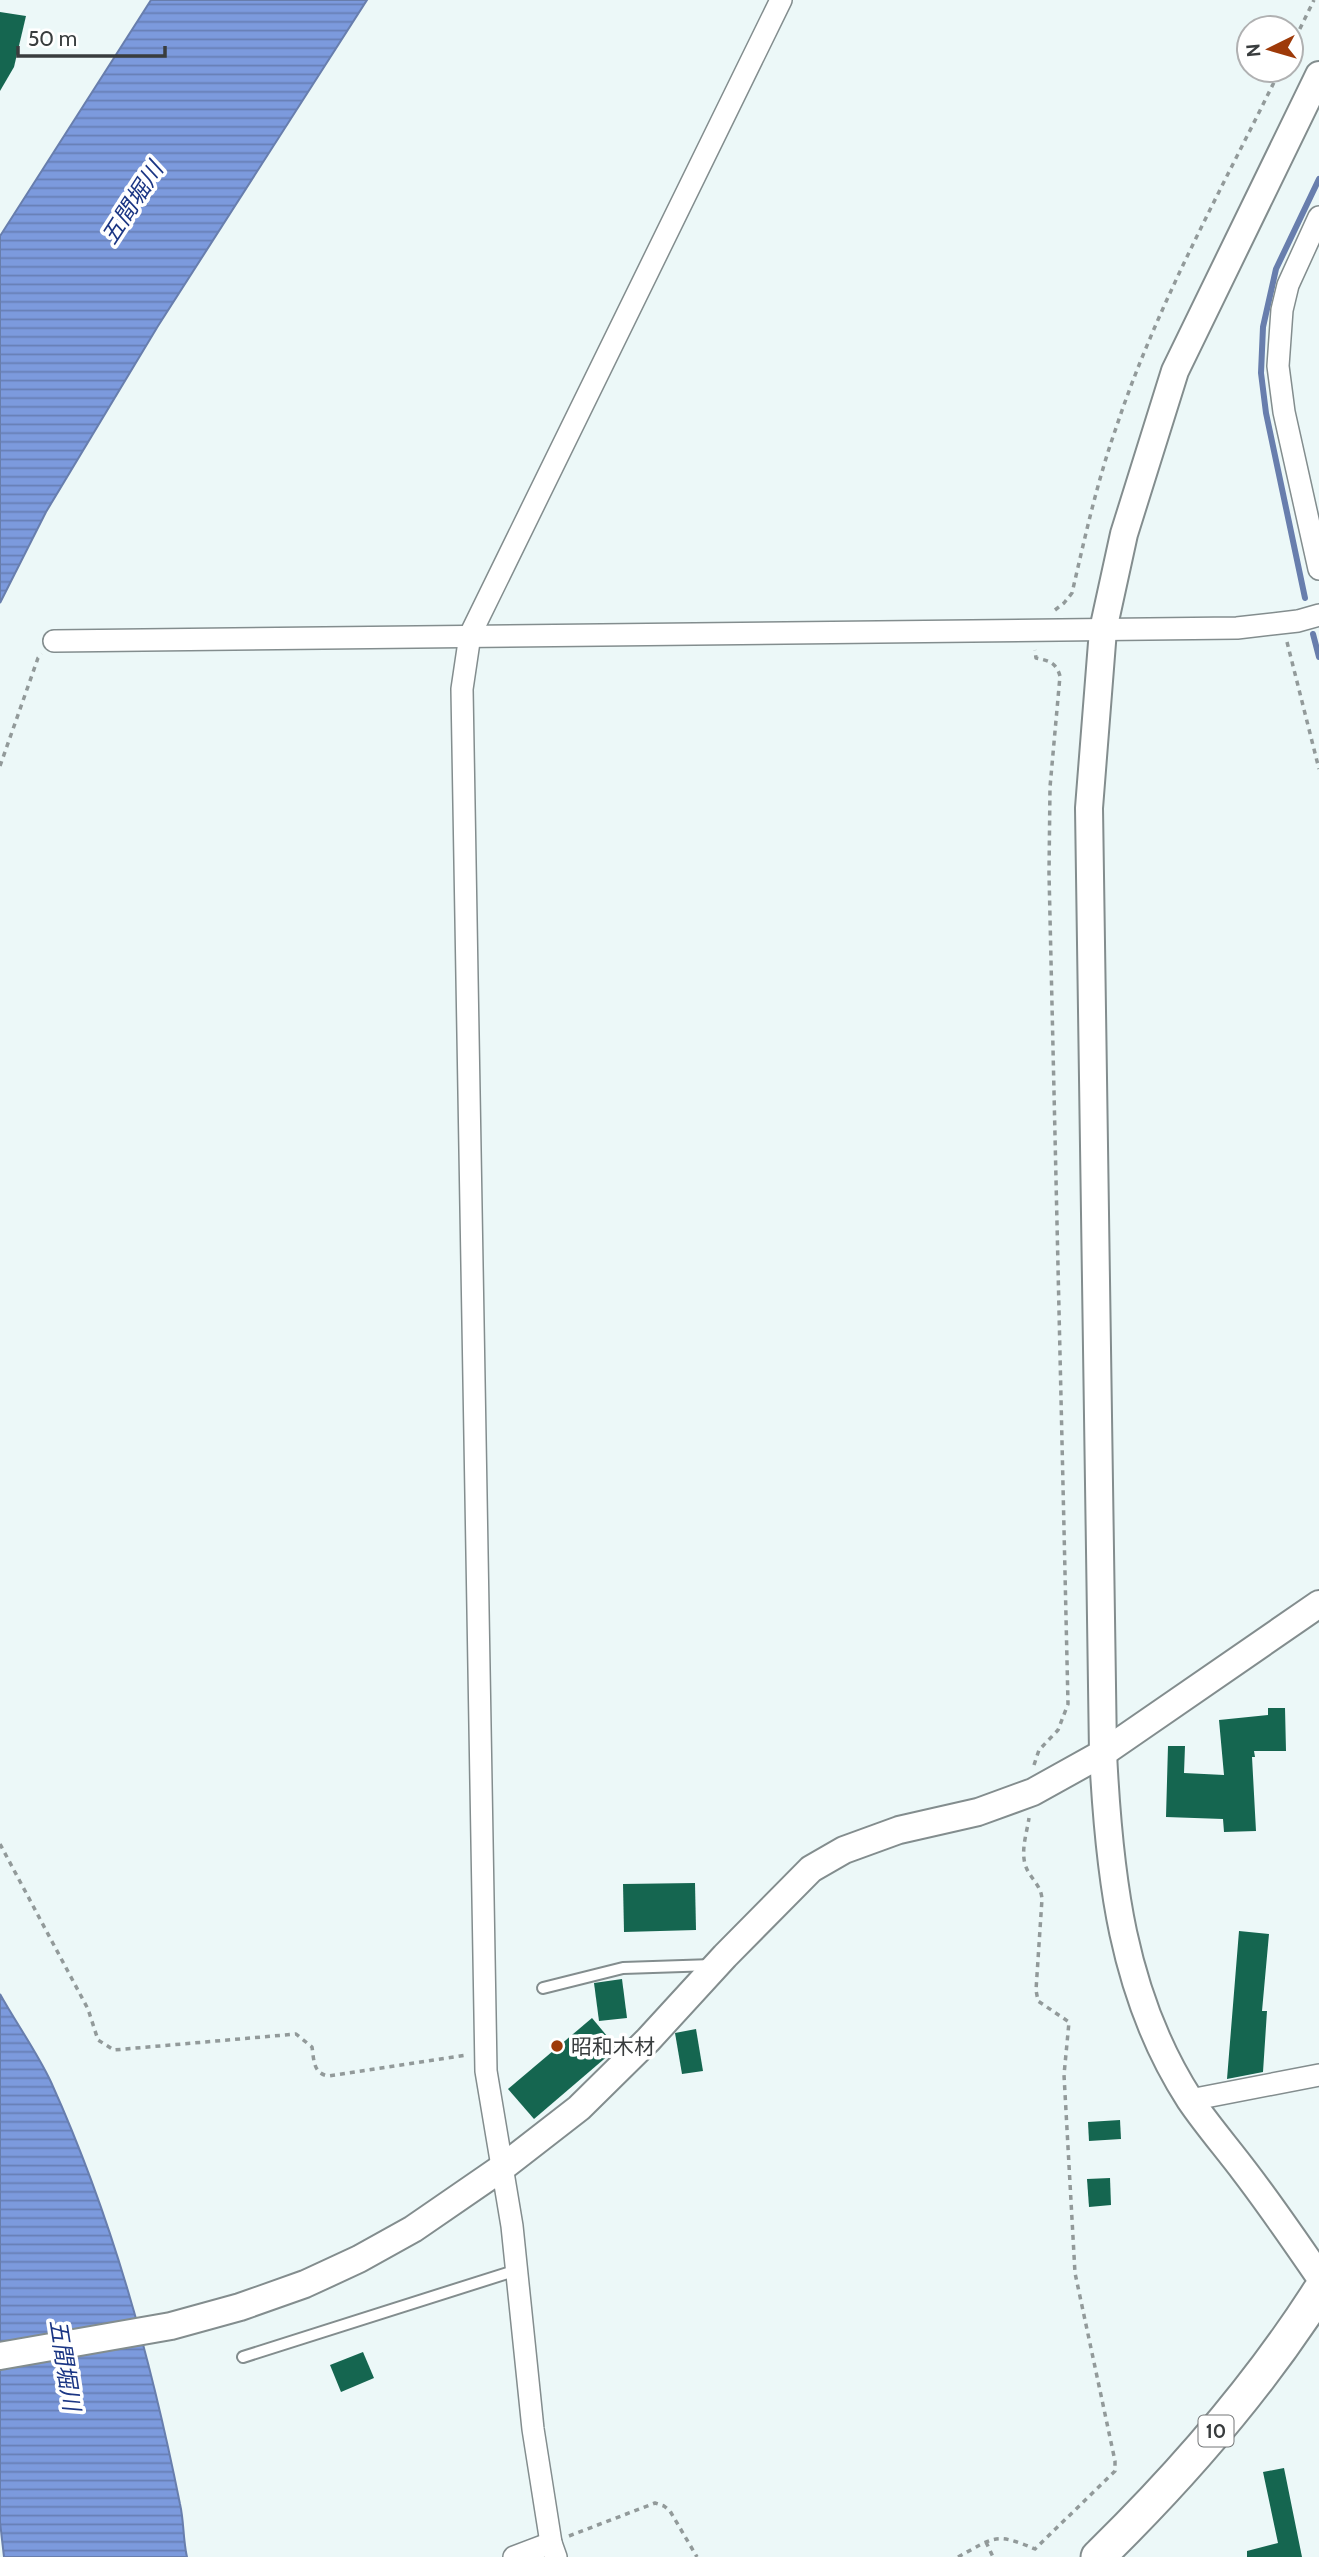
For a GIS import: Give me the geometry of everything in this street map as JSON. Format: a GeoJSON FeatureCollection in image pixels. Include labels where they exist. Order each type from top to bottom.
{"type":"FeatureCollection","features":[{"type":"Feature","properties":{"kind":"main road","name":"10"},"geometry":{"type":"LineString","coordinates":[[1098,2557],[1183,2471],[1248,2393],[1319,2291]]}},
{"type":"Feature","properties":{"kind":"street"},"geometry":{"type":"LineString","coordinates":[[514,2557],[554,2550],[533,2429],[517,2270],[486,2071],[462,689],[470,635],[781,0]]}},
{"type":"Feature","properties":{"kind":"street"},"geometry":{"type":"LineString","coordinates":[[1319,75],[1175,371],[1124,534],[1104,630],[1089,808],[1103,1753],[1106,1825],[1115,1902],[1127,1957],[1164,2053],[1190,2100],[1258,2189],[1319,2276]]}},
{"type":"Feature","properties":{"kind":"street"},"geometry":{"type":"LineString","coordinates":[[1319,217],[1288,285],[1282,310],[1278,356],[1284,412],[1319,569]]}},
{"type":"Feature","properties":{"kind":"street"},"geometry":{"type":"LineString","coordinates":[[54,641],[1237,628],[1283,623],[1319,615]]}},
{"type":"Feature","properties":{"kind":"street"},"geometry":{"type":"LineString","coordinates":[[0,2356],[171,2326],[240,2307],[305,2284],[359,2259],[413,2229],[503,2167],[579,2108],[648,2040],[716,1965],[811,1869],[845,1850],[899,1830],[978,1812],[1033,1793],[1103,1753],[1319,1604]]}},
{"type":"Feature","properties":{"kind":"street"},"geometry":{"type":"LineString","coordinates":[[1190,2100],[1319,2075]]}},
{"type":"Feature","properties":{"kind":"lane"},"geometry":{"type":"LineString","coordinates":[[543,1987],[623,1968],[716,1965]]}},
{"type":"Feature","properties":{"kind":"lane"},"geometry":{"type":"LineString","coordinates":[[243,2357],[517,2270]]}},
{"type":"Feature","properties":{"kind":"path"},"geometry":{"type":"LineString","coordinates":[[1305,18],[1314,0]]}},
{"type":"Feature","properties":{"kind":"path"},"geometry":{"type":"LineString","coordinates":[[958,2557],[995,2537],[1007,2538],[1035,2549],[1115,2471],[1075,2273],[1064,2075],[1069,2022],[1038,2001],[1036,1990],[1041,1889],[1025,1863],[1024,1849],[1035,1762],[1039,1750],[1058,1730],[1068,1704],[1049,873],[1050,787],[1060,676],[1057,667],[1050,661],[1036,658],[1034,615],[1054,610],[1072,593],[1091,510],[1116,428],[1147,345],[1273,84]]}},
{"type":"Feature","properties":{"kind":"path"},"geometry":{"type":"LineString","coordinates":[[1283,623],[1319,769]]}},
{"type":"Feature","properties":{"kind":"path"},"geometry":{"type":"LineString","coordinates":[[0,766],[38,658],[54,641]]}},
{"type":"Feature","properties":{"kind":"path"},"geometry":{"type":"LineString","coordinates":[[0,1844],[88,2009],[98,2040],[114,2050],[296,2035],[312,2047],[316,2069],[321,2075],[328,2076],[486,2052]]}},
{"type":"Feature","properties":{"kind":"path"},"geometry":{"type":"LineString","coordinates":[[554,2550],[655,2503],[670,2511],[697,2557]]}},
{"type":"Feature","properties":{"kind":"path"},"geometry":{"type":"LineString","coordinates":[[986,2542],[993,2557]]}},
{"type":"Feature","properties":{"kind":"water","name":"五間堀川"},"geometry":{"type":"Polygon","coordinates":[[[151,0],[367,0],[158,326],[46,512],[0,603],[0,236],[151,0]]]}},
{"type":"Feature","properties":{"kind":"water","name":"五間堀川"},"geometry":{"type":"Polygon","coordinates":[[[0,1994],[51,2082],[73,2133],[111,2237],[143,2342],[169,2450],[187,2557],[4,2557],[0,2522],[0,1994]]]}},
{"type":"Feature","properties":{"kind":"building"},"geometry":{"type":"Polygon","coordinates":[[[0,12],[26,16],[14,67],[0,91],[0,12]]]}},
{"type":"Feature","properties":{"kind":"building"},"geometry":{"type":"Polygon","coordinates":[[[1268,1708],[1285,1708],[1286,1751],[1254,1751],[1255,1757],[1252,1757],[1256,1831],[1224,1832],[1223,1819],[1166,1817],[1168,1746],[1185,1746],[1184,1773],[1224,1775],[1219,1720],[1268,1715],[1268,1708]]]}},
{"type":"Feature","properties":{"kind":"building"},"geometry":{"type":"Polygon","coordinates":[[[695,1883],[696,1930],[624,1932],[623,1884],[695,1883]]]}},
{"type":"Feature","properties":{"kind":"building"},"geometry":{"type":"Polygon","coordinates":[[[1239,1931],[1269,1934],[1262,2011],[1267,2011],[1263,2072],[1227,2079],[1239,1931]]]}},
{"type":"Feature","properties":{"kind":"building"},"geometry":{"type":"Polygon","coordinates":[[[622,1979],[627,2018],[599,2021],[594,1983],[622,1979]]]}},
{"type":"Feature","properties":{"kind":"building"},"geometry":{"type":"Polygon","coordinates":[[[592,2018],[617,2048],[534,2119],[508,2089],[592,2018]]]}},
{"type":"Feature","properties":{"kind":"building"},"geometry":{"type":"Polygon","coordinates":[[[696,2029],[703,2071],[682,2074],[675,2033],[696,2029]]]}},
{"type":"Feature","properties":{"kind":"building"},"geometry":{"type":"Polygon","coordinates":[[[1120,2120],[1121,2139],[1089,2141],[1088,2122],[1120,2120]]]}},
{"type":"Feature","properties":{"kind":"building"},"geometry":{"type":"Polygon","coordinates":[[[1110,2178],[1111,2205],[1089,2207],[1087,2179],[1110,2178]]]}},
{"type":"Feature","properties":{"kind":"building"},"geometry":{"type":"Polygon","coordinates":[[[363,2352],[374,2378],[341,2392],[330,2365],[363,2352]]]}},
{"type":"Feature","properties":{"kind":"building"},"geometry":{"type":"Polygon","coordinates":[[[1284,2468],[1302,2557],[1247,2557],[1247,2551],[1278,2543],[1263,2472],[1284,2468]]]}},
{"type":"Feature","properties":{"kind":"waterway"},"geometry":{"type":"LineString","coordinates":[[1305,598],[1266,413],[1261,373],[1263,327],[1276,269],[1319,179]]}},
{"type":"Feature","properties":{"kind":"waterway"},"geometry":{"type":"LineString","coordinates":[[1313,634],[1319,657]]}},
{"type":"Feature","properties":{"kind":"place","name":"昭和木材"},"geometry":{"type":"Point","coordinates":[557,2046]}}]}
